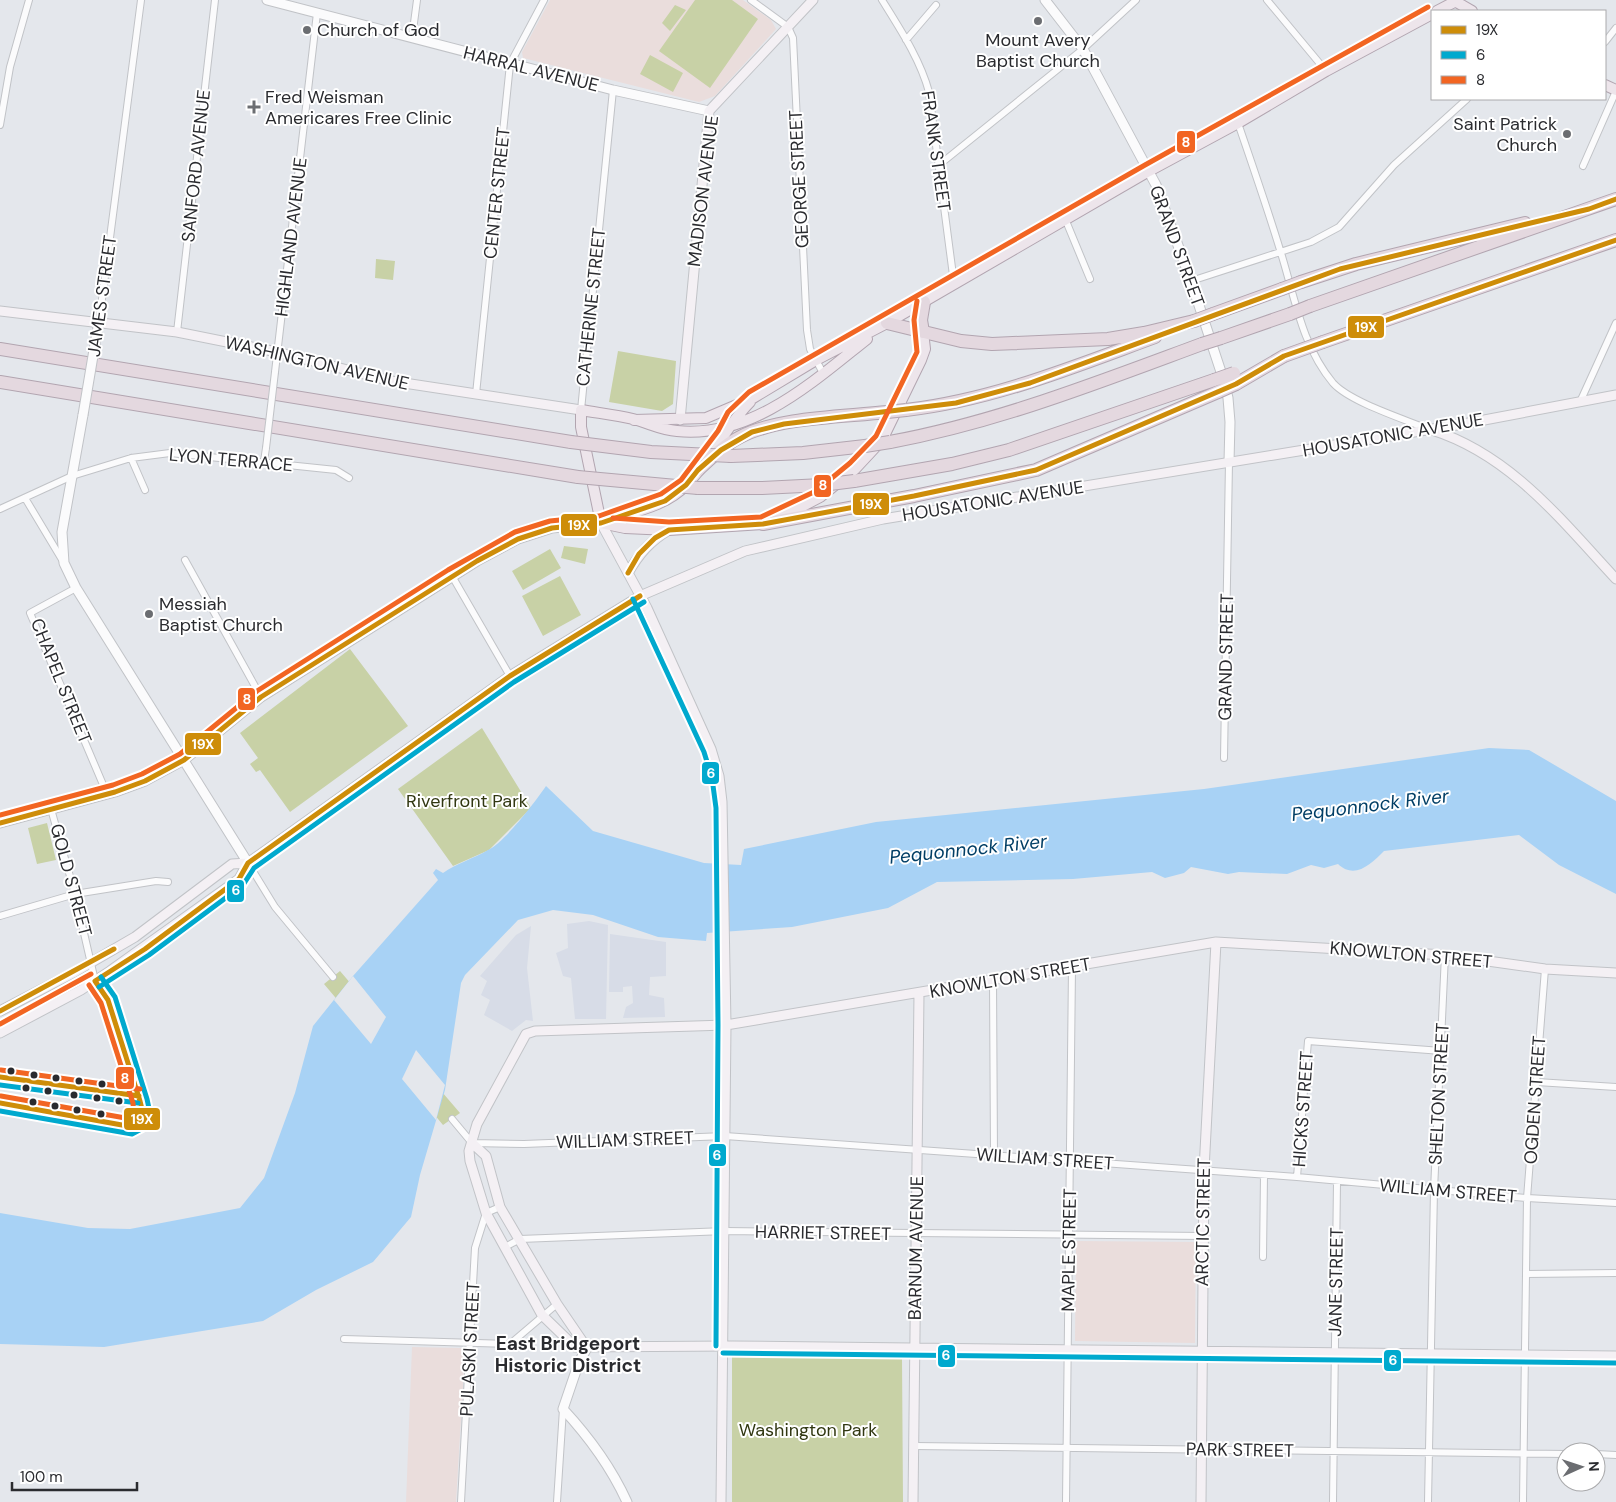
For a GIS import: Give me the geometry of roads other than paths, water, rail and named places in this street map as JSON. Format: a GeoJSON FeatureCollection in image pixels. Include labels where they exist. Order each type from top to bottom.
{"type":"FeatureCollection","features":[{"type":"Feature","properties":{"kind":"highway"},"geometry":{"type":"LineString","coordinates":[[0,349],[571,442],[651,452],[731,456],[803,453],[890,442],[954,429],[1026,408],[1202,344],[1616,199]]}},
{"type":"Feature","properties":{"kind":"highway"},"geometry":{"type":"LineString","coordinates":[[698,470],[730,443],[762,428],[956,403],[1003,392],[1301,282],[1356,264],[1589,209]]}},
{"type":"Feature","properties":{"kind":"highway"},"geometry":{"type":"LineString","coordinates":[[0,382],[625,483],[698,488],[762,488],[822,484],[854,481],[952,464],[1010,450],[1216,386],[1284,356],[1322,342],[1616,240]]}},
{"type":"Feature","properties":{"kind":"highway"},"geometry":{"type":"LineString","coordinates":[[924,302],[922,320],[924,332]]}},
{"type":"Feature","properties":{"kind":"highway"},"geometry":{"type":"LineString","coordinates":[[887,323],[972,343],[1048,342],[1120,337],[1194,321]]}},
{"type":"Feature","properties":{"kind":"highway"},"geometry":{"type":"LineString","coordinates":[[764,524],[923,494],[1036,470],[1216,386]]}},
{"type":"Feature","properties":{"kind":"main road","name":"MADISON AVENUE"},"geometry":{"type":"LineString","coordinates":[[680,420],[709,111],[813,0]]}},
{"type":"Feature","properties":{"kind":"main road"},"geometry":{"type":"LineString","coordinates":[[1440,10],[1456,1],[1470,10]]}},
{"type":"Feature","properties":{"kind":"main road"},"geometry":{"type":"LineString","coordinates":[[0,823],[107,794],[145,781],[184,760],[261,697],[452,576],[518,539],[552,528],[601,523],[665,501],[686,486],[730,425],[753,398],[816,360],[887,323],[954,283],[1066,221],[1149,171],[1238,123],[1326,70],[1431,15]]}},
{"type":"Feature","properties":{"kind":"main road","name":"WASHINGTON AVENUE"},"geometry":{"type":"LineString","coordinates":[[0,311],[177,332],[278,352],[391,381],[581,410],[634,420],[659,429],[679,432],[703,431],[730,425],[768,412],[824,373],[887,323]]}},
{"type":"Feature","properties":{"kind":"main road"},"geometry":{"type":"LineString","coordinates":[[601,523],[625,528],[669,530],[764,524],[820,497],[855,469],[882,440],[921,360],[925,344],[924,332]]}},
{"type":"Feature","properties":{"kind":"main road","name":"HOUSATONIC AVENUE"},"geometry":{"type":"LineString","coordinates":[[248,863],[510,676],[640,596],[745,551],[883,519],[1429,430],[1616,395]]}},
{"type":"Feature","properties":{"kind":"main road","name":"WASHINGTON AVENUE"},"geometry":{"type":"LineString","coordinates":[[634,420],[706,418],[753,398]]}},
{"type":"Feature","properties":{"kind":"main road","name":"CATHERINE STREET"},"geometry":{"type":"LineString","coordinates":[[581,410],[581,427],[601,523]]}},
{"type":"Feature","properties":{"kind":"main road"},"geometry":{"type":"LineString","coordinates":[[1429,430],[1478,451],[1515,474],[1552,509],[1616,579]]}},
{"type":"Feature","properties":{"kind":"main road"},"geometry":{"type":"LineString","coordinates":[[601,523],[640,596],[711,749],[723,807],[726,1025],[721,1502]]}},
{"type":"Feature","properties":{"kind":"main road"},"geometry":{"type":"LineString","coordinates":[[628,573],[639,554],[655,538],[669,530]]}},
{"type":"Feature","properties":{"kind":"main road"},"geometry":{"type":"LineString","coordinates":[[0,1011],[135,937],[232,864],[248,863]]}},
{"type":"Feature","properties":{"kind":"main road"},"geometry":{"type":"LineString","coordinates":[[0,1033],[95,981],[145,948],[239,879],[248,863]]}},
{"type":"Feature","properties":{"kind":"main road","name":"KNOWLTON STREET"},"geometry":{"type":"LineString","coordinates":[[472,1143],[477,1124],[526,1034],[535,1031],[726,1025],[872,999],[919,994],[1216,942],[1445,955],[1545,969],[1616,973]]}},
{"type":"Feature","properties":{"kind":"main road","name":"ARCTIC STREET"},"geometry":{"type":"LineString","coordinates":[[1200,1502],[1204,1170],[1216,942]]}},
{"type":"Feature","properties":{"kind":"main road","name":"BARNUM AVENUE"},"geometry":{"type":"LineString","coordinates":[[913,1502],[919,994]]}},
{"type":"Feature","properties":{"kind":"main road"},"geometry":{"type":"LineString","coordinates":[[587,1348],[557,1304],[500,1207],[486,1156],[472,1143],[469,1151],[470,1161],[486,1213],[542,1314],[575,1347],[587,1348],[723,1346],[1616,1356]]}},
{"type":"Feature","properties":{"kind":"street"},"geometry":{"type":"LineString","coordinates":[[0,125],[10,67],[29,0]]}},
{"type":"Feature","properties":{"kind":"street","name":"JAMES STREET"},"geometry":{"type":"LineString","coordinates":[[141,0],[99,322],[62,532],[64,562],[76,588],[248,863]]}},
{"type":"Feature","properties":{"kind":"street","name":"SANFORD AVENUE"},"geometry":{"type":"LineString","coordinates":[[177,332],[215,0]]}},
{"type":"Feature","properties":{"kind":"street","name":"HARRAL AVENUE"},"geometry":{"type":"LineString","coordinates":[[267,0],[613,90],[709,111]]}},
{"type":"Feature","properties":{"kind":"street"},"geometry":{"type":"LineString","coordinates":[[412,38],[417,0]]}},
{"type":"Feature","properties":{"kind":"street","name":"CENTER STREET"},"geometry":{"type":"LineString","coordinates":[[476,394],[510,64],[544,0]]}},
{"type":"Feature","properties":{"kind":"street"},"geometry":{"type":"LineString","coordinates":[[751,0],[788,27]]}},
{"type":"Feature","properties":{"kind":"street","name":"FRANK STREET"},"geometry":{"type":"LineString","coordinates":[[882,0],[906,40],[929,92],[954,283]]}},
{"type":"Feature","properties":{"kind":"street","name":"GRAND STREET"},"geometry":{"type":"LineString","coordinates":[[1045,0],[1083,49],[1149,171],[1191,281],[1228,398],[1230,422],[1224,758]]}},
{"type":"Feature","properties":{"kind":"street"},"geometry":{"type":"LineString","coordinates":[[939,165],[1083,49],[1136,0]]}},
{"type":"Feature","properties":{"kind":"street"},"geometry":{"type":"LineString","coordinates":[[1267,0],[1326,70]]}},
{"type":"Feature","properties":{"kind":"street"},"geometry":{"type":"LineString","coordinates":[[906,40],[936,6]]}},
{"type":"Feature","properties":{"kind":"street","name":"HIGHLAND AVENUE"},"geometry":{"type":"LineString","coordinates":[[264,461],[316,14]]}},
{"type":"Feature","properties":{"kind":"street","name":"GEORGE STREET"},"geometry":{"type":"LineString","coordinates":[[788,27],[793,38],[807,330],[810,349],[824,373]]}},
{"type":"Feature","properties":{"kind":"street"},"geometry":{"type":"LineString","coordinates":[[1606,41],[1616,28]]}},
{"type":"Feature","properties":{"kind":"street","name":"CATHERINE STREET"},"geometry":{"type":"LineString","coordinates":[[581,410],[613,90]]}},
{"type":"Feature","properties":{"kind":"street"},"geometry":{"type":"LineString","coordinates":[[1583,166],[1616,90]]}},
{"type":"Feature","properties":{"kind":"street"},"geometry":{"type":"LineString","coordinates":[[1191,281],[1311,242],[1339,227],[1394,166],[1465,100]]}},
{"type":"Feature","properties":{"kind":"street"},"geometry":{"type":"LineString","coordinates":[[1238,123],[1281,252],[1305,336],[1334,384],[1351,396],[1429,430]]}},
{"type":"Feature","properties":{"kind":"street"},"geometry":{"type":"LineString","coordinates":[[1066,221],[1090,279]]}},
{"type":"Feature","properties":{"kind":"street"},"geometry":{"type":"LineString","coordinates":[[1580,402],[1616,323]]}},
{"type":"Feature","properties":{"kind":"street","name":"LYON TERRACE"},"geometry":{"type":"LineString","coordinates":[[0,510],[72,476],[131,458],[170,453],[264,461],[336,470],[349,478]]}},
{"type":"Feature","properties":{"kind":"street"},"geometry":{"type":"LineString","coordinates":[[131,458],[145,490]]}},
{"type":"Feature","properties":{"kind":"street"},"geometry":{"type":"LineString","coordinates":[[25,498],[64,562]]}},
{"type":"Feature","properties":{"kind":"street"},"geometry":{"type":"LineString","coordinates":[[185,560],[261,697]]}},
{"type":"Feature","properties":{"kind":"street"},"geometry":{"type":"LineString","coordinates":[[452,576],[510,676]]}},
{"type":"Feature","properties":{"kind":"street","name":"CHAPEL STREET"},"geometry":{"type":"LineString","coordinates":[[76,588],[30,613],[107,794]]}},
{"type":"Feature","properties":{"kind":"street","name":"GOLD STREET"},"geometry":{"type":"LineString","coordinates":[[51,809],[75,894],[95,981]]}},
{"type":"Feature","properties":{"kind":"street"},"geometry":{"type":"LineString","coordinates":[[248,863],[275,907],[332,977]]}},
{"type":"Feature","properties":{"kind":"street"},"geometry":{"type":"LineString","coordinates":[[0,916],[75,894],[156,881],[168,882]]}},
{"type":"Feature","properties":{"kind":"street","name":"SHELTON STREET"},"geometry":{"type":"LineString","coordinates":[[1428,1502],[1434,1190],[1445,955]]}},
{"type":"Feature","properties":{"kind":"street","name":"MAPLE STREET"},"geometry":{"type":"LineString","coordinates":[[1066,1502],[1072,968]]}},
{"type":"Feature","properties":{"kind":"street","name":"OGDEN STREET"},"geometry":{"type":"LineString","coordinates":[[1523,1502],[1522,1453],[1527,1198],[1545,969]]}},
{"type":"Feature","properties":{"kind":"street"},"geometry":{"type":"LineString","coordinates":[[993,980],[994,1155]]}},
{"type":"Feature","properties":{"kind":"street","name":"HICKS STREET"},"geometry":{"type":"LineString","coordinates":[[1297,1177],[1308,1041],[1442,1051]]}},
{"type":"Feature","properties":{"kind":"street"},"geometry":{"type":"LineString","coordinates":[[1536,1082],[1616,1087]]}},
{"type":"Feature","properties":{"kind":"street"},"geometry":{"type":"LineString","coordinates":[[452,1119],[472,1143]]}},
{"type":"Feature","properties":{"kind":"street","name":"WILLIAM STREET"},"geometry":{"type":"LineString","coordinates":[[472,1143],[534,1143],[725,1136],[1070,1162],[1204,1170],[1527,1198],[1616,1203]]}},
{"type":"Feature","properties":{"kind":"street"},"geometry":{"type":"LineString","coordinates":[[1263,1257],[1264,1175]]}},
{"type":"Feature","properties":{"kind":"street","name":"JANE STREET"},"geometry":{"type":"LineString","coordinates":[[1333,1502],[1338,1182]]}},
{"type":"Feature","properties":{"kind":"street"},"geometry":{"type":"LineString","coordinates":[[486,1213],[500,1207]]}},
{"type":"Feature","properties":{"kind":"street","name":"PULASKI STREET"},"geometry":{"type":"LineString","coordinates":[[460,1502],[475,1248],[486,1213]]}},
{"type":"Feature","properties":{"kind":"street","name":"HARRIET STREET"},"geometry":{"type":"LineString","coordinates":[[504,1247],[520,1239],[725,1231],[916,1235],[1203,1236]]}},
{"type":"Feature","properties":{"kind":"street"},"geometry":{"type":"LineString","coordinates":[[1526,1274],[1616,1273]]}},
{"type":"Feature","properties":{"kind":"street"},"geometry":{"type":"LineString","coordinates":[[344,1339],[510,1344],[542,1314],[557,1304]]}},
{"type":"Feature","properties":{"kind":"street"},"geometry":{"type":"LineString","coordinates":[[557,1502],[563,1409],[579,1362],[587,1348]]}},
{"type":"Feature","properties":{"kind":"street"},"geometry":{"type":"LineString","coordinates":[[563,1409],[586,1433],[617,1481],[627,1502]]}},
{"type":"Feature","properties":{"kind":"street","name":"PARK STREET"},"geometry":{"type":"LineString","coordinates":[[914,1446],[1556,1454]]}},
{"type":"Feature","properties":{"kind":"water","name":"Pequonnock River"},"geometry":{"type":"Polygon","coordinates":[[[1489,748],[1529,750],[1616,801],[1616,894],[1559,865],[1519,835],[1384,851],[1368,865],[1351,871],[1344,869],[1338,864],[1324,868],[1311,865],[1287,874],[1239,872],[1228,874],[1191,867],[1184,873],[1165,878],[1152,872],[1073,879],[937,882],[888,908],[792,927],[707,933],[706,941],[658,937],[593,915],[553,910],[518,920],[465,975],[461,983],[445,1090],[420,1175],[411,1217],[373,1262],[316,1290],[263,1321],[104,1347],[0,1344],[0,1213],[88,1228],[130,1229],[240,1208],[264,1178],[295,1093],[313,1026],[353,976],[438,880],[433,873],[436,869],[443,873],[495,846],[519,821],[546,786],[593,831],[704,863],[741,865],[744,849],[876,822],[1204,789],[1489,748]]]}},
{"type":"Feature","properties":{"kind":"place","name":"Mount Avery Baptist Church"},"geometry":{"type":"Point","coordinates":[1038,21]}},
{"type":"Feature","properties":{"kind":"place","name":"Church of God"},"geometry":{"type":"Point","coordinates":[307,30]}},
{"type":"Feature","properties":{"kind":"place","name":"Fred Weisman Americares Free Clinic"},"geometry":{"type":"Point","coordinates":[254,107]}},
{"type":"Feature","properties":{"kind":"place","name":"Saint Patrick Church"},"geometry":{"type":"Point","coordinates":[1567,134]}},
{"type":"Feature","properties":{"kind":"place","name":"Messiah Baptist Church"},"geometry":{"type":"Point","coordinates":[149,614]}},
{"type":"Feature","properties":{"kind":"district","name":"East Bridgeport Historic District"},"geometry":{"type":"Point","coordinates":[568,1354]}},
{"type":"Feature","properties":{"kind":"park label","name":"Riverfront Park"},"geometry":{"type":"Point","coordinates":[467,801]}},
{"type":"Feature","properties":{"kind":"park label","name":"Washington Park"},"geometry":{"type":"Point","coordinates":[808,1430]}}]}
